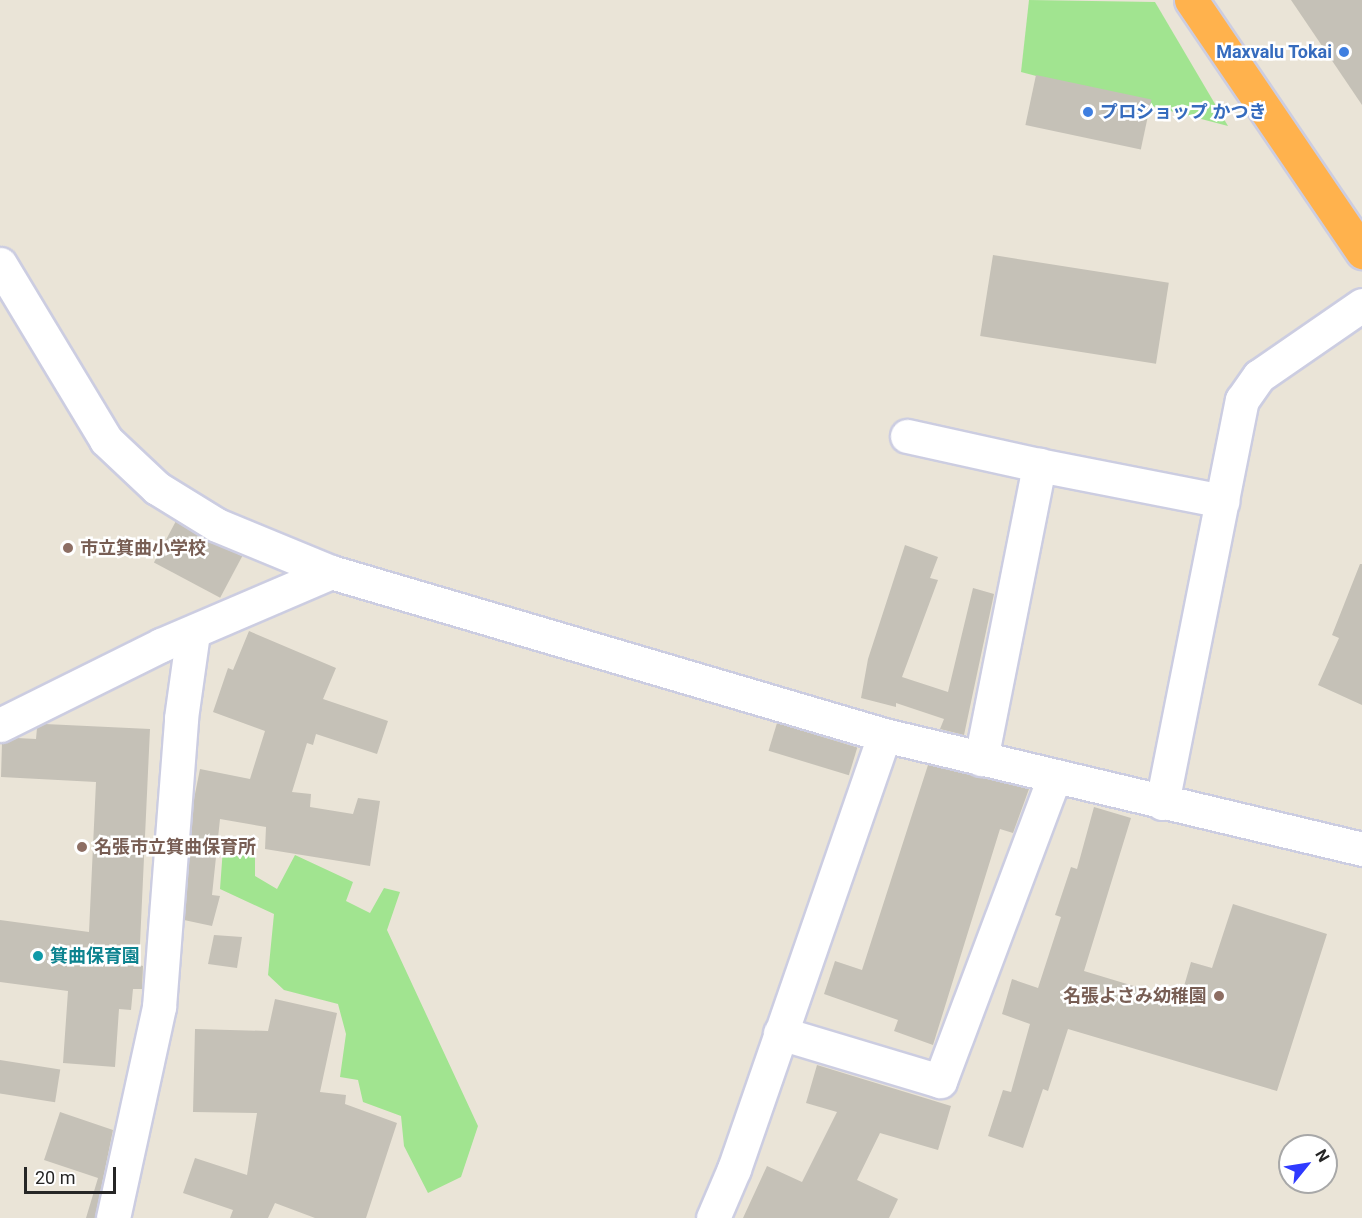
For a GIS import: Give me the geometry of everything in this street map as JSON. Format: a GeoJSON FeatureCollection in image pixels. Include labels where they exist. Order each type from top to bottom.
{"type":"FeatureCollection","features":[{"type":"Feature","properties":{"kind":"highway"},"geometry":{"type":"LineString","coordinates":[[1191,0],[1362,252]]}},
{"type":"Feature","properties":{"kind":"street"},"geometry":{"type":"LineString","coordinates":[[0,264],[106,440],[157,488],[217,525],[331,572],[884,735],[1362,849]]}},
{"type":"Feature","properties":{"kind":"street"},"geometry":{"type":"LineString","coordinates":[[1162,803],[1242,400],[1259,376],[1362,305]]}},
{"type":"Feature","properties":{"kind":"street"},"geometry":{"type":"LineString","coordinates":[[907,436],[1222,501]]}},
{"type":"Feature","properties":{"kind":"street"},"geometry":{"type":"LineString","coordinates":[[981,759],[1039,465]]}},
{"type":"Feature","properties":{"kind":"street"},"geometry":{"type":"LineString","coordinates":[[0,725],[161,645],[331,572]]}},
{"type":"Feature","properties":{"kind":"street"},"geometry":{"type":"LineString","coordinates":[[113,1218],[159,1007],[180,718],[193,633]]}},
{"type":"Feature","properties":{"kind":"street"},"geometry":{"type":"LineString","coordinates":[[713,1218],[884,735]]}},
{"type":"Feature","properties":{"kind":"street"},"geometry":{"type":"LineString","coordinates":[[780,1033],[940,1082],[1054,777]]}},
{"type":"Feature","properties":{"kind":"green space"},"geometry":{"type":"Polygon","coordinates":[[[1029,0],[1155,2],[1228,126],[1021,72],[1029,0]]]}},
{"type":"Feature","properties":{"kind":"green space"},"geometry":{"type":"Polygon","coordinates":[[[255,845],[255,876],[277,889],[295,855],[353,882],[346,901],[370,913],[384,888],[400,892],[387,930],[478,1126],[461,1177],[428,1193],[404,1146],[401,1116],[363,1102],[358,1080],[340,1077],[346,1034],[338,1004],[284,990],[268,975],[274,914],[220,889],[223,848],[255,845]]]}},
{"type":"Feature","properties":{"kind":"building","name":"Maxvalu Tokai"},"geometry":{"type":"Polygon","coordinates":[[[1291,0],[1362,0],[1362,105],[1291,0]]]}},
{"type":"Feature","properties":{"kind":"building","name":"プロショップ かつき"},"geometry":{"type":"Polygon","coordinates":[[[1036,75],[1151,100],[1141,149],[1025,125],[1036,75]]]}},
{"type":"Feature","properties":{"kind":"building"},"geometry":{"type":"Polygon","coordinates":[[[993,255],[1169,283],[1156,364],[980,336],[993,255]]]}},
{"type":"Feature","properties":{"kind":"building"},"geometry":{"type":"Polygon","coordinates":[[[176,521],[242,556],[220,598],[154,562],[176,521]]]}},
{"type":"Feature","properties":{"kind":"building"},"geometry":{"type":"Polygon","coordinates":[[[905,545],[938,557],[930,578],[938,580],[902,677],[948,692],[973,588],[994,594],[964,735],[940,729],[944,719],[896,703],[896,707],[861,698],[868,659],[905,545]]]}},
{"type":"Feature","properties":{"kind":"building"},"geometry":{"type":"Polygon","coordinates":[[[1360,564],[1362,564],[1362,705],[1318,685],[1339,638],[1332,635],[1360,564]]]}},
{"type":"Feature","properties":{"kind":"building"},"geometry":{"type":"Polygon","coordinates":[[[249,631],[336,668],[323,699],[388,721],[377,754],[316,734],[313,745],[307,743],[292,792],[311,794],[310,807],[353,814],[358,798],[380,801],[370,866],[265,849],[266,827],[220,819],[212,895],[220,896],[212,926],[184,920],[193,804],[200,769],[250,779],[265,731],[213,712],[228,668],[233,670],[249,631]]]}},
{"type":"Feature","properties":{"kind":"building"},"geometry":{"type":"Polygon","coordinates":[[[777,723],[857,748],[849,775],[769,751],[777,723]]]}},
{"type":"Feature","properties":{"kind":"building"},"geometry":{"type":"Polygon","coordinates":[[[45,724],[150,729],[139,965],[143,966],[142,989],[133,989],[131,1010],[119,1009],[115,1067],[63,1063],[68,991],[0,982],[0,920],[89,932],[96,782],[1,777],[2,743],[17,738],[36,739],[37,728],[45,724]]]}},
{"type":"Feature","properties":{"kind":"building"},"geometry":{"type":"Polygon","coordinates":[[[928,765],[1029,789],[1013,833],[1000,829],[933,1045],[894,1031],[898,1020],[824,994],[835,961],[862,970],[928,765]]]}},
{"type":"Feature","properties":{"kind":"building"},"geometry":{"type":"Polygon","coordinates":[[[1094,807],[1131,818],[1084,971],[1180,1000],[1191,962],[1212,968],[1233,904],[1327,934],[1277,1091],[1068,1029],[1048,1091],[1043,1089],[1023,1148],[988,1136],[1003,1090],[1011,1092],[1030,1024],[1002,1014],[1012,979],[1038,988],[1061,917],[1055,915],[1071,867],[1077,869],[1094,807]]]}},
{"type":"Feature","properties":{"kind":"building"},"geometry":{"type":"Polygon","coordinates":[[[214,935],[242,937],[237,968],[208,964],[214,935]]]}},
{"type":"Feature","properties":{"kind":"building"},"geometry":{"type":"Polygon","coordinates":[[[275,999],[337,1013],[320,1092],[346,1095],[345,1104],[397,1123],[366,1218],[315,1218],[275,1203],[268,1218],[230,1218],[233,1210],[183,1193],[195,1158],[247,1175],[257,1113],[193,1112],[195,1029],[268,1031],[275,999]]]}},
{"type":"Feature","properties":{"kind":"building"},"geometry":{"type":"Polygon","coordinates":[[[0,1060],[60,1070],[55,1102],[0,1093],[0,1060]]]}},
{"type":"Feature","properties":{"kind":"building"},"geometry":{"type":"Polygon","coordinates":[[[817,1065],[951,1106],[938,1150],[880,1133],[857,1180],[898,1199],[889,1218],[743,1218],[767,1166],[802,1182],[837,1112],[806,1103],[817,1065]]]}},
{"type":"Feature","properties":{"kind":"building"},"geometry":{"type":"Polygon","coordinates":[[[60,1112],[113,1130],[95,1218],[86,1218],[98,1178],[44,1160],[60,1112]]]}},
{"type":"Feature","properties":{"kind":"place","name":"Maxvalu Tokai"},"geometry":{"type":"Point","coordinates":[1344,52]}},
{"type":"Feature","properties":{"kind":"place","name":"プロショップ かつき"},"geometry":{"type":"Point","coordinates":[1088,112]}},
{"type":"Feature","properties":{"kind":"place","name":"市立箕曲小学校"},"geometry":{"type":"Point","coordinates":[68,548]}},
{"type":"Feature","properties":{"kind":"place","name":"名張市立箕曲保育所"},"geometry":{"type":"Point","coordinates":[82,847]}},
{"type":"Feature","properties":{"kind":"place","name":"箕曲保育園"},"geometry":{"type":"Point","coordinates":[38,956]}},
{"type":"Feature","properties":{"kind":"place","name":"名張よさみ幼稚園"},"geometry":{"type":"Point","coordinates":[1219,996]}}]}
